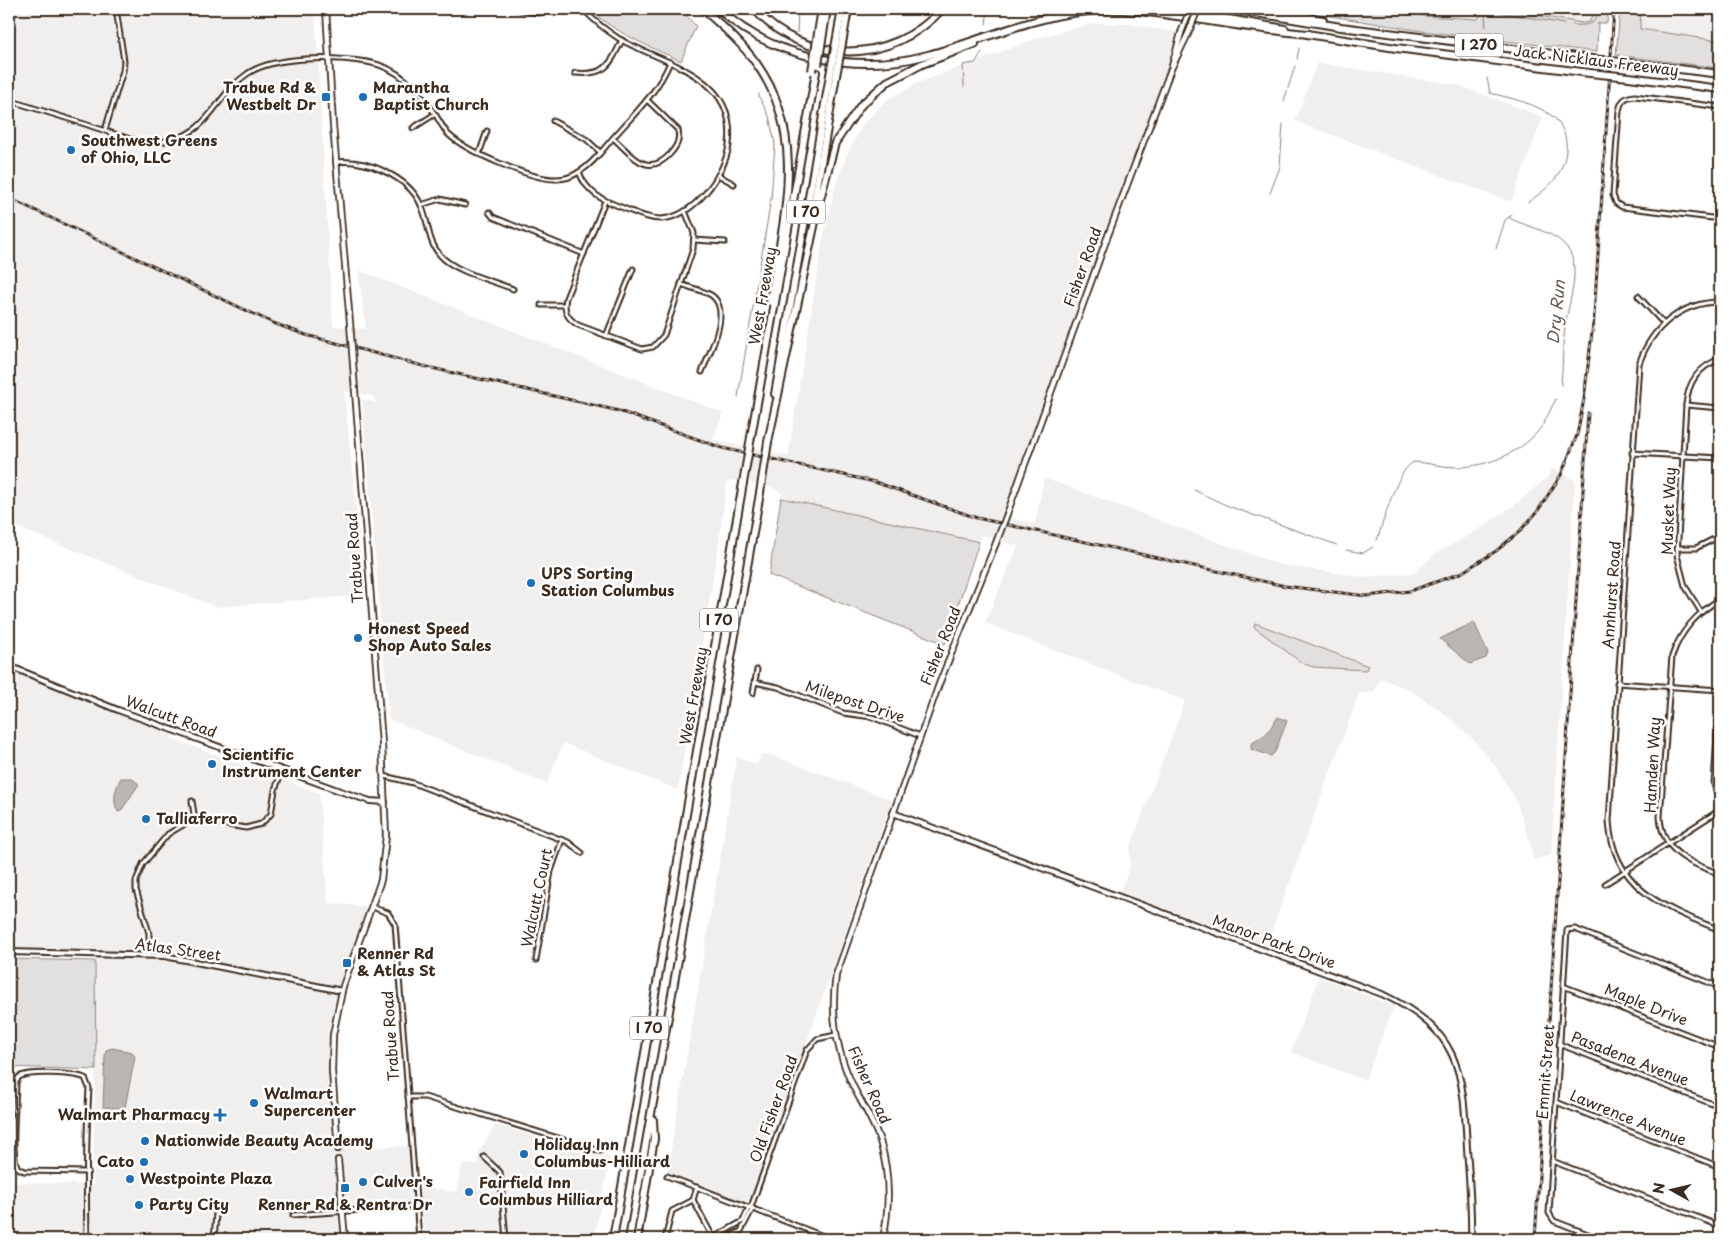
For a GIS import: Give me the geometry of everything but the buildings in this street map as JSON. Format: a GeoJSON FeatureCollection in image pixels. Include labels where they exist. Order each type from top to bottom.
{"type":"FeatureCollection","features":[{"type":"Feature","properties":{"kind":"highway"},"geometry":{"type":"LineString","coordinates":[[703,9],[738,42],[756,64],[772,88],[786,132],[789,182],[768,320],[767,346]]}},
{"type":"Feature","properties":{"kind":"highway"},"geometry":{"type":"LineString","coordinates":[[719,9],[743,28],[777,45],[809,56],[849,62],[893,62],[928,55],[1034,21],[1087,11],[1121,10],[1309,34]]}},
{"type":"Feature","properties":{"kind":"highway"},"geometry":{"type":"LineString","coordinates":[[754,9],[780,32],[802,43],[831,51],[854,52],[878,49],[903,40],[928,23],[942,9]]}},
{"type":"Feature","properties":{"kind":"highway"},"geometry":{"type":"LineString","coordinates":[[821,34],[822,9]]}},
{"type":"Feature","properties":{"kind":"highway","name":"West Freeway"},"geometry":{"type":"LineString","coordinates":[[613,1239],[814,72],[827,9]]}},
{"type":"Feature","properties":{"kind":"highway","name":"West Freeway"},"geometry":{"type":"LineString","coordinates":[[630,1239],[760,493],[776,383],[840,37],[842,9]]}},
{"type":"Feature","properties":{"kind":"highway"},"geometry":{"type":"LineString","coordinates":[[840,37],[848,9]]}},
{"type":"Feature","properties":{"kind":"highway","name":"Jack Nicklaus Freeway"},"geometry":{"type":"LineString","coordinates":[[1173,9],[1396,48],[1720,89]]}},
{"type":"Feature","properties":{"kind":"highway","name":"Jack Nicklaus Freeway"},"geometry":{"type":"LineString","coordinates":[[1232,9],[1366,29],[1720,74]]}},
{"type":"Feature","properties":{"kind":"highway"},"geometry":{"type":"LineString","coordinates":[[1269,9],[1366,29]]}},
{"type":"Feature","properties":{"kind":"highway"},"geometry":{"type":"LineString","coordinates":[[768,442],[830,158],[842,130],[861,106],[887,82],[907,70],[1034,21]]}},
{"type":"Feature","properties":{"kind":"highway"},"geometry":{"type":"LineString","coordinates":[[802,282],[833,75]]}},
{"type":"Feature","properties":{"kind":"highway"},"geometry":{"type":"LineString","coordinates":[[608,1239],[686,796],[697,750]]}},
{"type":"Feature","properties":{"kind":"highway"},"geometry":{"type":"LineString","coordinates":[[637,1239],[654,1139],[653,1106]]}},
{"type":"Feature","properties":{"kind":"main road","name":"Trabue Road"},"geometry":{"type":"LineString","coordinates":[[326,9],[328,60],[384,776],[384,859],[372,908]]}},
{"type":"Feature","properties":{"kind":"main road","name":"Fisher Road"},"geometry":{"type":"LineString","coordinates":[[1171,69],[1175,48],[1190,9]]}},
{"type":"Feature","properties":{"kind":"main road","name":"Fisher Road"},"geometry":{"type":"LineString","coordinates":[[883,1239],[889,1194],[885,1159],[876,1131],[846,1070],[836,1035],[833,1005],[838,966],[920,736],[1007,514],[1042,412],[1171,69],[1198,9]]}},
{"type":"Feature","properties":{"kind":"main road"},"geometry":{"type":"LineString","coordinates":[[338,1148],[332,1048],[342,991],[372,908]]}},
{"type":"Feature","properties":{"kind":"main road"},"geometry":{"type":"LineString","coordinates":[[338,1160],[345,1239]]}},
{"type":"Feature","properties":{"kind":"street"},"geometry":{"type":"LineString","coordinates":[[105,130],[123,71],[124,61],[116,9]]}},
{"type":"Feature","properties":{"kind":"street"},"geometry":{"type":"LineString","coordinates":[[518,9],[539,13],[553,9]]}},
{"type":"Feature","properties":{"kind":"street"},"geometry":{"type":"LineString","coordinates":[[579,172],[588,189],[605,201],[657,219],[670,218],[685,211],[718,175],[726,157],[730,136],[723,106],[705,81],[670,62],[622,40],[599,25],[583,9]]}},
{"type":"Feature","properties":{"kind":"street"},"geometry":{"type":"LineString","coordinates":[[575,73],[601,72],[610,63],[622,40]]}},
{"type":"Feature","properties":{"kind":"street"},"geometry":{"type":"LineString","coordinates":[[9,100],[143,141],[156,142],[175,139],[202,124],[235,85],[253,71],[280,62],[328,60],[368,62],[394,72],[418,91],[453,138],[479,154],[545,178],[557,179],[579,172],[600,152],[647,100],[661,82],[670,62]]}},
{"type":"Feature","properties":{"kind":"street"},"geometry":{"type":"LineString","coordinates":[[1720,107],[1635,96],[1623,100],[1619,111],[1613,192],[1618,205],[1720,219]]}},
{"type":"Feature","properties":{"kind":"street"},"geometry":{"type":"LineString","coordinates":[[613,138],[647,166],[655,166],[662,162],[678,142],[678,130],[647,100]]}},
{"type":"Feature","properties":{"kind":"street"},"geometry":{"type":"LineString","coordinates":[[413,128],[435,114]]}},
{"type":"Feature","properties":{"kind":"street"},"geometry":{"type":"LineString","coordinates":[[553,121],[586,139],[600,152]]}},
{"type":"Feature","properties":{"kind":"street"},"geometry":{"type":"LineString","coordinates":[[479,154],[487,131]]}},
{"type":"Feature","properties":{"kind":"street"},"geometry":{"type":"LineString","coordinates":[[336,162],[363,162],[377,168],[409,189],[422,205],[431,240],[440,256],[457,267],[513,289]]}},
{"type":"Feature","properties":{"kind":"street"},"geometry":{"type":"LineString","coordinates":[[718,175],[734,184]]}},
{"type":"Feature","properties":{"kind":"street"},"geometry":{"type":"LineString","coordinates":[[422,205],[440,199],[465,205]]}},
{"type":"Feature","properties":{"kind":"street"},"geometry":{"type":"LineString","coordinates":[[605,201],[564,305],[571,321],[642,349],[658,344],[664,335],[681,284],[694,240],[692,226],[685,211]]}},
{"type":"Feature","properties":{"kind":"street"},"geometry":{"type":"LineString","coordinates":[[489,212],[493,218],[584,254]]}},
{"type":"Feature","properties":{"kind":"street"},"geometry":{"type":"LineString","coordinates":[[694,240],[725,242]]}},
{"type":"Feature","properties":{"kind":"street"},"geometry":{"type":"LineString","coordinates":[[606,336],[633,269]]}},
{"type":"Feature","properties":{"kind":"street"},"geometry":{"type":"LineString","coordinates":[[681,284],[711,296],[721,310],[720,322],[702,372]]}},
{"type":"Feature","properties":{"kind":"street"},"geometry":{"type":"LineString","coordinates":[[1638,296],[1664,324],[1691,307],[1720,302]]}},
{"type":"Feature","properties":{"kind":"street"},"geometry":{"type":"LineString","coordinates":[[541,305],[564,305]]}},
{"type":"Feature","properties":{"kind":"street","name":"Annhurst Road"},"geometry":{"type":"LineString","coordinates":[[1664,324],[1651,339],[1639,364],[1609,822],[1613,846],[1625,871],[1643,893],[1661,905],[1720,930]]}},
{"type":"Feature","properties":{"kind":"street","name":"Musket Way"},"geometry":{"type":"LineString","coordinates":[[1701,612],[1690,597],[1681,578],[1677,548],[1682,456],[1688,390],[1694,377],[1707,365],[1720,359]]}},
{"type":"Feature","properties":{"kind":"street"},"geometry":{"type":"LineString","coordinates":[[1686,406],[1720,408]]}},
{"type":"Feature","properties":{"kind":"street"},"geometry":{"type":"LineString","coordinates":[[1632,452],[1720,458]]}},
{"type":"Feature","properties":{"kind":"street"},"geometry":{"type":"LineString","coordinates":[[1677,548],[1696,548],[1720,536]]}},
{"type":"Feature","properties":{"kind":"street","name":"Hamden Way"},"geometry":{"type":"LineString","coordinates":[[1669,843],[1663,832],[1660,817],[1672,656],[1679,638],[1701,612],[1720,599]]}},
{"type":"Feature","properties":{"kind":"street","name":"Walcutt Road"},"geometry":{"type":"LineString","coordinates":[[9,666],[118,710],[282,770],[370,801],[385,802]]}},
{"type":"Feature","properties":{"kind":"street"},"geometry":{"type":"LineString","coordinates":[[753,693],[757,670]]}},
{"type":"Feature","properties":{"kind":"street","name":"Milepost Drive"},"geometry":{"type":"LineString","coordinates":[[754,682],[778,687],[843,713],[872,718],[920,736]]}},
{"type":"Feature","properties":{"kind":"street"},"geometry":{"type":"LineString","coordinates":[[1617,683],[1720,689],[1714,784],[1720,805]]}},
{"type":"Feature","properties":{"kind":"street"},"geometry":{"type":"LineString","coordinates":[[149,955],[149,933],[136,890],[138,872],[168,834],[176,828],[195,821],[246,828],[261,824],[273,810],[274,790],[282,770]]}},
{"type":"Feature","properties":{"kind":"street"},"geometry":{"type":"LineString","coordinates":[[384,776],[413,783],[562,840],[574,845],[582,853]]}},
{"type":"Feature","properties":{"kind":"street"},"geometry":{"type":"LineString","coordinates":[[192,801],[195,821]]}},
{"type":"Feature","properties":{"kind":"street"},"geometry":{"type":"LineString","coordinates":[[1605,884],[1720,810]]}},
{"type":"Feature","properties":{"kind":"street","name":"Manor Park Drive"},"geometry":{"type":"LineString","coordinates":[[893,813],[1382,994],[1411,1007],[1440,1036],[1452,1054],[1462,1083],[1466,1118],[1470,1239]]}},
{"type":"Feature","properties":{"kind":"street","name":"Walcutt Court"},"geometry":{"type":"LineString","coordinates":[[536,960],[551,871],[562,840]]}},
{"type":"Feature","properties":{"kind":"street"},"geometry":{"type":"LineString","coordinates":[[1669,843],[1676,854],[1687,861],[1720,874]]}},
{"type":"Feature","properties":{"kind":"street","name":"Trabue Road"},"geometry":{"type":"LineString","coordinates":[[372,908],[388,913],[395,924],[419,1239]]}},
{"type":"Feature","properties":{"kind":"street","name":"Emmit Street"},"geometry":{"type":"LineString","coordinates":[[1601,1239],[1551,1218],[1548,1208],[1566,935],[1569,929],[1575,929],[1720,987]]}},
{"type":"Feature","properties":{"kind":"street","name":"Atlas Street"},"geometry":{"type":"LineString","coordinates":[[9,952],[149,955],[186,960],[342,991]]}},
{"type":"Feature","properties":{"kind":"street","name":"Maple Drive"},"geometry":{"type":"LineString","coordinates":[[1563,986],[1720,1047]]}},
{"type":"Feature","properties":{"kind":"street","name":"Old Fisher Road"},"geometry":{"type":"LineString","coordinates":[[751,1208],[807,1050],[817,1039],[836,1035]]}},
{"type":"Feature","properties":{"kind":"street","name":"Pasadena Avenue"},"geometry":{"type":"LineString","coordinates":[[1559,1044],[1720,1107]]}},
{"type":"Feature","properties":{"kind":"street"},"geometry":{"type":"LineString","coordinates":[[87,1239],[88,1172],[89,1088],[85,1078],[73,1074],[27,1074],[19,1077],[16,1082],[14,1161],[18,1168],[24,1171],[88,1172]]}},
{"type":"Feature","properties":{"kind":"street"},"geometry":{"type":"LineString","coordinates":[[408,1097],[425,1097],[600,1152]]}},
{"type":"Feature","properties":{"kind":"street","name":"Lawrence Avenue"},"geometry":{"type":"LineString","coordinates":[[1556,1102],[1720,1167]]}},
{"type":"Feature","properties":{"kind":"street"},"geometry":{"type":"LineString","coordinates":[[338,1148],[338,1160]]}},
{"type":"Feature","properties":{"kind":"street"},"geometry":{"type":"LineString","coordinates":[[484,1157],[500,1172],[506,1239]]}},
{"type":"Feature","properties":{"kind":"street"},"geometry":{"type":"LineString","coordinates":[[1552,1162],[1720,1226]]}},
{"type":"Feature","properties":{"kind":"street"},"geometry":{"type":"LineString","coordinates":[[667,1176],[831,1239]]}},
{"type":"Feature","properties":{"kind":"street"},"geometry":{"type":"LineString","coordinates":[[697,1187],[693,1200],[713,1239],[743,1221],[751,1208]]}},
{"type":"Feature","properties":{"kind":"street"},"geometry":{"type":"LineString","coordinates":[[665,1239],[672,1211],[693,1200]]}},
{"type":"Feature","properties":{"kind":"street"},"geometry":{"type":"LineString","coordinates":[[293,1215],[416,1206]]}},
{"type":"Feature","properties":{"kind":"street"},"geometry":{"type":"LineString","coordinates":[[725,1239],[741,1231],[751,1208]]}},
{"type":"Feature","properties":{"kind":"street"},"geometry":{"type":"LineString","coordinates":[[214,1239],[216,1214]]}},
{"type":"Feature","properties":{"kind":"shaded area"},"geometry":{"type":"Polygon","coordinates":[[[9,9],[315,9],[333,326],[366,329],[358,270],[723,413],[713,440],[788,456],[824,233],[836,183],[847,155],[863,124],[888,99],[918,83],[1038,38],[1095,23],[1129,24],[1181,33],[1171,69],[1006,517],[1035,524],[1044,478],[1281,565],[1363,577],[1414,573],[1435,554],[1473,533],[1517,503],[1548,477],[1552,468],[1575,480],[1551,855],[1533,860],[1530,842],[1516,800],[1496,767],[1473,739],[1445,714],[1408,689],[1380,678],[1374,692],[1359,694],[1266,946],[1120,892],[1130,867],[1130,848],[1185,701],[985,623],[1018,546],[982,535],[979,542],[781,498],[782,493],[771,487],[736,480],[727,481],[678,790],[563,743],[547,784],[389,719],[362,399],[377,403],[372,396],[344,391],[365,595],[216,607],[9,524],[9,9]]]}},
{"type":"Feature","properties":{"kind":"shaded area"},"geometry":{"type":"Polygon","coordinates":[[[589,9],[680,9],[696,26],[681,61],[621,32],[589,9]]]}},
{"type":"Feature","properties":{"kind":"shaded area"},"geometry":{"type":"Polygon","coordinates":[[[1287,9],[1376,9],[1423,16],[1478,19],[1483,11],[1493,9],[1583,23],[1589,22],[1595,9],[1608,9],[1607,23],[1598,23],[1597,52],[1422,31],[1287,9]]]}},
{"type":"Feature","properties":{"kind":"shaded area"},"geometry":{"type":"Polygon","coordinates":[[[1376,9],[1488,9],[1483,11],[1479,19],[1423,16],[1376,9]]]}},
{"type":"Feature","properties":{"kind":"shaded area"},"geometry":{"type":"Polygon","coordinates":[[[1493,9],[1595,9],[1595,13],[1589,22],[1583,23],[1493,9]]]}},
{"type":"Feature","properties":{"kind":"shaded area"},"geometry":{"type":"Polygon","coordinates":[[[1620,9],[1641,9],[1640,29],[1720,41],[1720,68],[1616,55],[1620,9]]]}},
{"type":"Feature","properties":{"kind":"shaded area"},"geometry":{"type":"Polygon","coordinates":[[[1641,9],[1720,9],[1720,41],[1639,29],[1641,9]]]}},
{"type":"Feature","properties":{"kind":"shaded area"},"geometry":{"type":"Polygon","coordinates":[[[1317,63],[1458,85],[1543,117],[1511,202],[1295,121],[1317,63]]]}},
{"type":"Feature","properties":{"kind":"shaded area"},"geometry":{"type":"Polygon","coordinates":[[[781,498],[979,542],[945,644],[769,575],[781,498]]]}},
{"type":"Feature","properties":{"kind":"shaded area"},"geometry":{"type":"Polygon","coordinates":[[[1474,622],[1488,653],[1486,658],[1470,664],[1440,639],[1474,622]]]}},
{"type":"Feature","properties":{"kind":"shaded area"},"geometry":{"type":"Polygon","coordinates":[[[1255,623],[1368,666],[1366,670],[1313,667],[1302,663],[1254,627],[1255,623]]]}},
{"type":"Feature","properties":{"kind":"shaded area"},"geometry":{"type":"Polygon","coordinates":[[[9,666],[175,731],[171,738],[319,793],[328,903],[372,907],[343,986],[332,1048],[338,1149],[412,1146],[417,1206],[343,1211],[345,1239],[9,1239],[9,1182],[93,1185],[96,1038],[95,954],[9,952],[9,666]]]}},
{"type":"Feature","properties":{"kind":"shaded area"},"geometry":{"type":"Polygon","coordinates":[[[1278,717],[1287,721],[1275,752],[1271,756],[1251,749],[1251,744],[1267,733],[1278,717]]]}},
{"type":"Feature","properties":{"kind":"shaded area"},"geometry":{"type":"Polygon","coordinates":[[[761,755],[771,755],[892,800],[752,1197],[746,1203],[667,1174],[737,757],[757,765],[761,755]]]}},
{"type":"Feature","properties":{"kind":"shaded area"},"geometry":{"type":"Polygon","coordinates":[[[121,778],[131,778],[139,784],[121,811],[118,812],[115,795],[121,778]]]}},
{"type":"Feature","properties":{"kind":"shaded area"},"geometry":{"type":"Polygon","coordinates":[[[9,959],[95,961],[96,1070],[9,1067],[9,959]]]}},
{"type":"Feature","properties":{"kind":"shaded area"},"geometry":{"type":"Polygon","coordinates":[[[1319,977],[1394,1006],[1365,1080],[1291,1052],[1319,977]]]}},
{"type":"Feature","properties":{"kind":"shaded area"},"geometry":{"type":"Polygon","coordinates":[[[112,1048],[132,1052],[135,1057],[125,1107],[121,1109],[103,1107],[105,1055],[106,1050],[112,1048]]]}},
{"type":"Feature","properties":{"kind":"shaded area"},"geometry":{"type":"Polygon","coordinates":[[[495,1125],[610,1157],[594,1239],[424,1239],[420,1186],[457,1192],[462,1164],[478,1165],[479,1152],[495,1125]]]}},
{"type":"Feature","properties":{"kind":"waterway"},"geometry":{"type":"LineString","coordinates":[[797,33],[798,9]]}},
{"type":"Feature","properties":{"kind":"waterway"},"geometry":{"type":"LineString","coordinates":[[986,24],[988,9]]}},
{"type":"Feature","properties":{"kind":"waterway","name":"Dry Run"},"geometry":{"type":"LineString","coordinates":[[1573,25],[1582,25],[1594,21],[1598,9]]}},
{"type":"Feature","properties":{"kind":"waterway","name":"Dry Run"},"geometry":{"type":"LineString","coordinates":[[1486,27],[1485,16],[1494,11],[1564,24]]}},
{"type":"Feature","properties":{"kind":"waterway"},"geometry":{"type":"LineString","coordinates":[[1297,59],[1299,48]]}},
{"type":"Feature","properties":{"kind":"waterway"},"geometry":{"type":"LineString","coordinates":[[964,87],[963,65],[975,63],[982,52]]}},
{"type":"Feature","properties":{"kind":"waterway"},"geometry":{"type":"LineString","coordinates":[[1284,101],[1295,66]]}},
{"type":"Feature","properties":{"kind":"waterway","name":"Dry Run"},"geometry":{"type":"LineString","coordinates":[[1487,78],[1490,93],[1545,111],[1552,116],[1563,130],[1566,146],[1560,171],[1549,186],[1528,202]]}},
{"type":"Feature","properties":{"kind":"waterway"},"geometry":{"type":"LineString","coordinates":[[738,397],[771,199],[775,144],[769,116],[759,94]]}},
{"type":"Feature","properties":{"kind":"waterway"},"geometry":{"type":"LineString","coordinates":[[1270,193],[1280,167],[1283,124]]}},
{"type":"Feature","properties":{"kind":"waterway","name":"Dry Run"},"geometry":{"type":"LineString","coordinates":[[1496,249],[1505,220],[1512,215]]}},
{"type":"Feature","properties":{"kind":"waterway","name":"Dry Run"},"geometry":{"type":"LineString","coordinates":[[1509,217],[1558,239],[1570,252],[1573,261],[1573,283],[1564,334],[1561,385]]}},
{"type":"Feature","properties":{"kind":"waterway","name":"Dry Run"},"geometry":{"type":"LineString","coordinates":[[1377,540],[1387,509],[1402,474],[1414,462],[1451,467],[1469,466],[1492,461],[1504,456],[1534,435],[1542,426],[1556,399]]}},
{"type":"Feature","properties":{"kind":"waterway","name":"Dry Run"},"geometry":{"type":"LineString","coordinates":[[1194,490],[1228,506],[1337,545]]}},
{"type":"Feature","properties":{"kind":"waterway","name":"Dry Run"},"geometry":{"type":"LineString","coordinates":[[1346,550],[1363,553],[1373,547]]}},
{"type":"Feature","properties":{"kind":"railway"},"geometry":{"type":"LineString","coordinates":[[1593,331],[1614,9]]}},
{"type":"Feature","properties":{"kind":"railway"},"geometry":{"type":"LineString","coordinates":[[9,198],[273,323],[306,335],[423,366],[619,411],[722,448],[875,482],[977,518],[1285,586],[1367,596],[1410,591],[1461,573],[1496,551],[1519,532],[1537,512],[1561,475],[1577,435],[1584,399],[1593,324]]}},
{"type":"Feature","properties":{"kind":"railway"},"geometry":{"type":"LineString","coordinates":[[1535,1239],[1588,413]]}},
{"type":"Feature","properties":{"kind":"place","name":"Trabue Rd & Westbelt Dr"},"geometry":{"type":"Point","coordinates":[326,97]}},
{"type":"Feature","properties":{"kind":"place","name":"Marantha Baptist Church"},"geometry":{"type":"Point","coordinates":[363,97]}},
{"type":"Feature","properties":{"kind":"place","name":"Southwest Greens of Ohio, LLC"},"geometry":{"type":"Point","coordinates":[71,150]}},
{"type":"Feature","properties":{"kind":"place","name":"UPS Sorting Station Columbus"},"geometry":{"type":"Point","coordinates":[531,583]}},
{"type":"Feature","properties":{"kind":"place","name":"Honest Speed Shop Auto Sales"},"geometry":{"type":"Point","coordinates":[358,638]}},
{"type":"Feature","properties":{"kind":"place","name":"Scientific Instrument Center"},"geometry":{"type":"Point","coordinates":[212,764]}},
{"type":"Feature","properties":{"kind":"place","name":"Talliaferro"},"geometry":{"type":"Point","coordinates":[146,819]}},
{"type":"Feature","properties":{"kind":"place","name":"Renner Rd & Atlas St"},"geometry":{"type":"Point","coordinates":[347,963]}},
{"type":"Feature","properties":{"kind":"place","name":"Walmart Supercenter"},"geometry":{"type":"Point","coordinates":[254,1103]}},
{"type":"Feature","properties":{"kind":"place","name":"Walmart Pharmacy"},"geometry":{"type":"Point","coordinates":[220,1115]}},
{"type":"Feature","properties":{"kind":"place","name":"Nationwide Beauty Academy"},"geometry":{"type":"Point","coordinates":[145,1141]}},
{"type":"Feature","properties":{"kind":"place","name":"Holiday Inn Columbus-Hilliard"},"geometry":{"type":"Point","coordinates":[524,1154]}},
{"type":"Feature","properties":{"kind":"place","name":"Cato"},"geometry":{"type":"Point","coordinates":[144,1162]}},
{"type":"Feature","properties":{"kind":"place","name":"Westpointe Plaza"},"geometry":{"type":"Point","coordinates":[130,1179]}},
{"type":"Feature","properties":{"kind":"place","name":"Culver's"},"geometry":{"type":"Point","coordinates":[363,1182]}},
{"type":"Feature","properties":{"kind":"place","name":"Renner Rd & Rentra Dr"},"geometry":{"type":"Point","coordinates":[345,1188]}},
{"type":"Feature","properties":{"kind":"place","name":"Fairfield Inn Columbus Hilliard"},"geometry":{"type":"Point","coordinates":[469,1192]}},
{"type":"Feature","properties":{"kind":"place","name":"Party City"},"geometry":{"type":"Point","coordinates":[139,1205]}}]}
